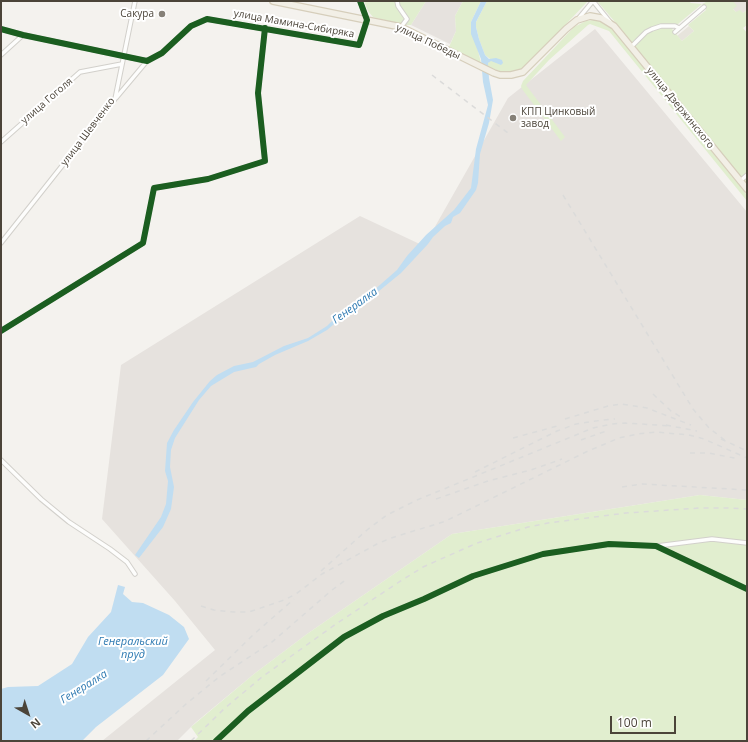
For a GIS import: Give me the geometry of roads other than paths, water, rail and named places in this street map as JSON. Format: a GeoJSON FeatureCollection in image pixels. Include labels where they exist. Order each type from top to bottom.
{"type":"FeatureCollection","features":[{"type":"Feature","properties":{"kind":"main road","name":"улица Победы"},"geometry":{"type":"LineString","coordinates":[[273,1],[401,27],[494,73],[511,75],[523,72],[577,20]]}},
{"type":"Feature","properties":{"kind":"main road"},"geometry":{"type":"LineString","coordinates":[[577,20],[590,16],[601,18],[614,26]]}},
{"type":"Feature","properties":{"kind":"main road","name":"улица Дзержинского"},"geometry":{"type":"LineString","coordinates":[[614,26],[747,189]]}},
{"type":"Feature","properties":{"kind":"street","name":"улица Шевченко"},"geometry":{"type":"LineString","coordinates":[[1,243],[116,99],[135,1]]}},
{"type":"Feature","properties":{"kind":"street"},"geometry":{"type":"LineString","coordinates":[[360,1],[367,20]]}},
{"type":"Feature","properties":{"kind":"street"},"geometry":{"type":"LineString","coordinates":[[396,1],[407,19],[401,27]]}},
{"type":"Feature","properties":{"kind":"street"},"geometry":{"type":"LineString","coordinates":[[577,20],[593,1],[614,26]]}},
{"type":"Feature","properties":{"kind":"street"},"geometry":{"type":"LineString","coordinates":[[675,32],[704,7]]}},
{"type":"Feature","properties":{"kind":"street","name":"улица Мамина-Сибиряка"},"geometry":{"type":"LineString","coordinates":[[147,61],[162,53],[192,26],[208,19],[359,45],[367,20]]}},
{"type":"Feature","properties":{"kind":"street"},"geometry":{"type":"LineString","coordinates":[[630,47],[646,32],[652,29],[661,26],[675,26],[679,28]]}},
{"type":"Feature","properties":{"kind":"street"},"geometry":{"type":"LineString","coordinates":[[2,330],[143,243],[154,188],[208,179],[265,161],[258,93],[265,28]]}},
{"type":"Feature","properties":{"kind":"street"},"geometry":{"type":"LineString","coordinates":[[1,29],[147,61],[116,99]]}},
{"type":"Feature","properties":{"kind":"street"},"geometry":{"type":"LineString","coordinates":[[1,55],[23,35]]}},
{"type":"Feature","properties":{"kind":"street","name":"улица Гоголя"},"geometry":{"type":"LineString","coordinates":[[1,142],[80,72],[122,64]]}},
{"type":"Feature","properties":{"kind":"street"},"geometry":{"type":"LineString","coordinates":[[740,181],[747,175]]}},
{"type":"Feature","properties":{"kind":"street"},"geometry":{"type":"LineString","coordinates":[[1,460],[69,522],[128,562],[135,574]]}},
{"type":"Feature","properties":{"kind":"street"},"geometry":{"type":"LineString","coordinates":[[216,741],[248,711],[344,637],[383,616],[424,600],[473,576],[543,554],[609,544],[656,546],[712,539],[747,543]]}},
{"type":"Feature","properties":{"kind":"street"},"geometry":{"type":"LineString","coordinates":[[656,546],[747,589]]}},
{"type":"Feature","properties":{"kind":"water","name":"Генералка"},"geometry":{"type":"Polygon","coordinates":[[[481,1],[487,1],[476,22],[479,39],[485,55],[489,59],[496,58],[502,60],[503,63],[501,65],[491,61],[488,63],[493,100],[489,123],[480,154],[478,183],[476,190],[460,213],[453,217],[451,223],[445,226],[433,237],[401,273],[368,300],[347,313],[327,330],[308,341],[275,355],[256,367],[234,372],[211,386],[199,400],[175,438],[171,450],[170,467],[174,487],[171,509],[163,527],[139,558],[135,555],[161,517],[166,504],[168,481],[165,471],[167,443],[193,402],[210,381],[217,375],[234,366],[253,362],[284,346],[308,338],[327,326],[342,311],[365,298],[397,270],[407,256],[426,235],[454,210],[471,188],[476,149],[488,105],[483,82],[481,59],[471,34],[471,22],[481,1]]]}},
{"type":"Feature","properties":{"kind":"water","name":"Генеральский пруд"},"geometry":{"type":"Polygon","coordinates":[[[118,585],[125,587],[123,594],[132,602],[143,603],[169,615],[184,627],[189,639],[163,675],[96,727],[82,741],[1,741],[1,689],[8,687],[38,686],[72,664],[88,637],[111,612],[118,585]]]}},
{"type":"Feature","properties":{"kind":"railway"},"geometry":{"type":"LineString","coordinates":[[432,75],[508,133]]}},
{"type":"Feature","properties":{"kind":"railway"},"geometry":{"type":"LineString","coordinates":[[563,195],[693,409],[709,428],[726,441]]}},
{"type":"Feature","properties":{"kind":"railway"},"geometry":{"type":"LineString","coordinates":[[653,394],[671,411],[681,417]]}},
{"type":"Feature","properties":{"kind":"railway"},"geometry":{"type":"LineString","coordinates":[[565,419],[608,406],[621,404],[647,408],[691,425]]}},
{"type":"Feature","properties":{"kind":"railway"},"geometry":{"type":"LineString","coordinates":[[475,472],[557,431],[576,424],[615,419]]}},
{"type":"Feature","properties":{"kind":"railway"},"geometry":{"type":"LineString","coordinates":[[321,571],[367,530],[387,515],[417,500],[593,428],[625,423],[671,426]]}},
{"type":"Feature","properties":{"kind":"railway"},"geometry":{"type":"LineString","coordinates":[[513,438],[561,425]]}},
{"type":"Feature","properties":{"kind":"railway"},"geometry":{"type":"LineString","coordinates":[[666,425],[697,431]]}},
{"type":"Feature","properties":{"kind":"railway"},"geometry":{"type":"LineString","coordinates":[[581,440],[609,430]]}},
{"type":"Feature","properties":{"kind":"railway"},"geometry":{"type":"LineString","coordinates":[[201,606],[214,610],[249,612],[284,600],[296,594],[322,574],[377,544],[391,538],[443,522],[586,452],[619,438],[656,432],[689,435],[704,439],[747,458]]}},
{"type":"Feature","properties":{"kind":"railway"},"geometry":{"type":"LineString","coordinates":[[721,439],[747,451]]}},
{"type":"Feature","properties":{"kind":"railway"},"geometry":{"type":"LineString","coordinates":[[690,453],[709,453],[739,459]]}},
{"type":"Feature","properties":{"kind":"railway"},"geometry":{"type":"LineString","coordinates":[[436,499],[488,481],[531,470],[562,459]]}},
{"type":"Feature","properties":{"kind":"railway"},"geometry":{"type":"LineString","coordinates":[[622,487],[642,484],[747,490]]}},
{"type":"Feature","properties":{"kind":"railway"},"geometry":{"type":"LineString","coordinates":[[191,741],[225,708],[262,677],[336,624],[423,567],[477,543],[528,527],[626,513],[700,508],[747,509]]}},
{"type":"Feature","properties":{"kind":"railway"},"geometry":{"type":"LineString","coordinates":[[146,741],[186,704],[219,677],[272,642],[332,590],[347,579]]}},
{"type":"Feature","properties":{"kind":"railway"},"geometry":{"type":"LineString","coordinates":[[206,681],[253,635],[294,599]]}},
{"type":"Feature","properties":{"kind":"place","name":"Сакура"},"geometry":{"type":"Point","coordinates":[162,14]}},
{"type":"Feature","properties":{"kind":"place","name":"КПП Цинковый завод"},"geometry":{"type":"Point","coordinates":[513,118]}}]}
